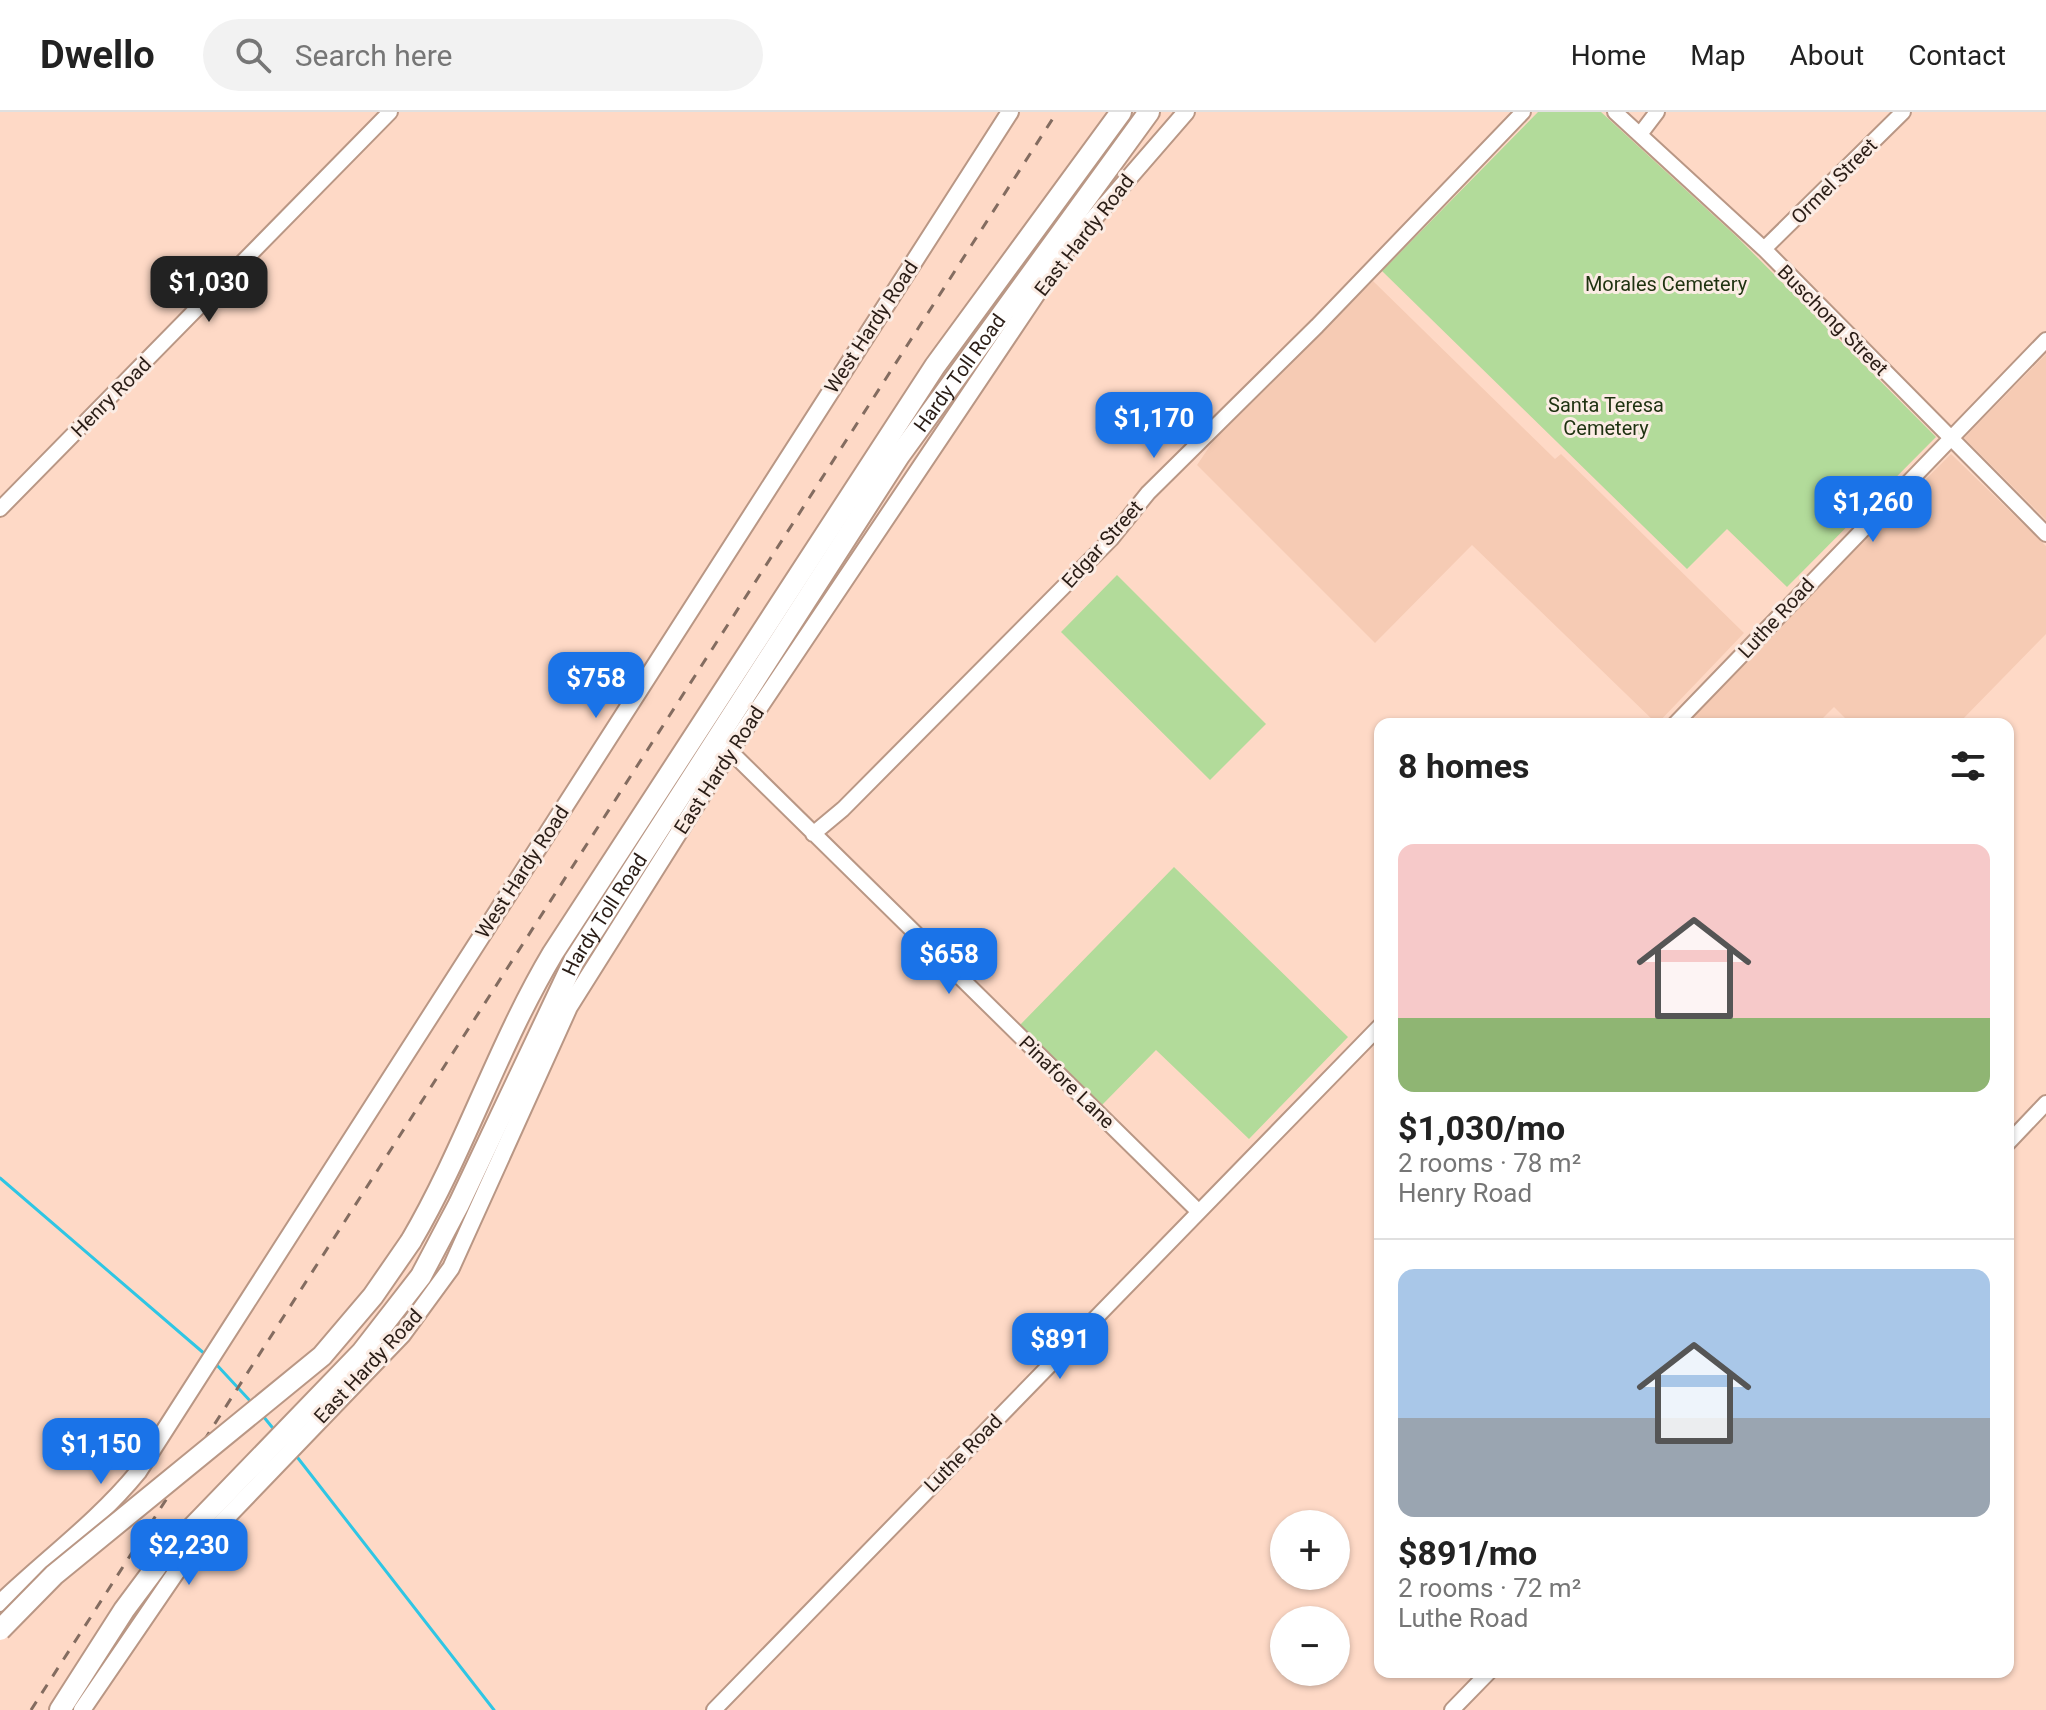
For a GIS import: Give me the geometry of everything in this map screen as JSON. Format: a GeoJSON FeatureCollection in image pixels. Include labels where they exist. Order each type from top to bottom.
{"type":"FeatureCollection","features":[{"type":"Feature","properties":{"kind":"highway","name":"Hardy Toll Road"},"geometry":{"type":"LineString","coordinates":[[0,1630],[54,1575],[322,1356],[373,1296],[411,1241],[441,1186],[524,1006],[553,953],[935,366],[1121,112]]}},
{"type":"Feature","properties":{"kind":"highway","name":"Hardy Toll Road"},"geometry":{"type":"LineString","coordinates":[[60,1710],[124,1610],[162,1559],[382,1330],[421,1276],[466,1191],[559,987],[724,724],[899,456],[1149,112]]}},
{"type":"Feature","properties":{"kind":"main road","name":"West Hardy Road"},"geometry":{"type":"LineString","coordinates":[[0,1603],[115,1501],[138,1472],[203,1366],[1010,112]]}},
{"type":"Feature","properties":{"kind":"main road","name":"East Hardy Road"},"geometry":{"type":"LineString","coordinates":[[82,1710],[181,1565],[402,1335],[451,1268],[569,1007],[730,751],[1069,247],[1186,112]]}},
{"type":"Feature","properties":{"kind":"street","name":"Henry Road"},"geometry":{"type":"LineString","coordinates":[[0,509],[390,112]]}},
{"type":"Feature","properties":{"kind":"street","name":"Edgar Street"},"geometry":{"type":"LineString","coordinates":[[813,834],[843,809],[1101,549],[1148,493],[1317,326],[1523,112]]}},
{"type":"Feature","properties":{"kind":"street","name":"Buschong Street"},"geometry":{"type":"LineString","coordinates":[[1615,112],[1764,249],[2046,534]]}},
{"type":"Feature","properties":{"kind":"street"},"geometry":{"type":"LineString","coordinates":[[1641,133],[1657,112]]}},
{"type":"Feature","properties":{"kind":"street","name":"Ormel Street"},"geometry":{"type":"LineString","coordinates":[[1764,249],[1903,112]]}},
{"type":"Feature","properties":{"kind":"street","name":"Luthe Road"},"geometry":{"type":"LineString","coordinates":[[1681,718],[1830,560],[2046,340]]}},
{"type":"Feature","properties":{"kind":"street","name":"Pinafore Lane"},"geometry":{"type":"LineString","coordinates":[[730,751],[1198,1211]]}},
{"type":"Feature","properties":{"kind":"street","name":"Luthe Road"},"geometry":{"type":"LineString","coordinates":[[714,1710],[1374,1032]]}},
{"type":"Feature","properties":{"kind":"street"},"geometry":{"type":"LineString","coordinates":[[2014,1137],[2046,1103]]}},
{"type":"Feature","properties":{"kind":"street"},"geometry":{"type":"LineString","coordinates":[[1452,1710],[1483,1678]]}},
{"type":"Feature","properties":{"kind":"shaded area"},"geometry":{"type":"Polygon","coordinates":[[[1373,281],[1555,459],[1561,454],[1744,633],[1663,718],[1651,718],[1472,545],[1375,643],[1197,465],[1216,437],[1373,281]]]}},
{"type":"Feature","properties":{"kind":"shaded area"},"geometry":{"type":"Polygon","coordinates":[[[2046,354],[2046,520],[1964,438],[2046,354]]]}},
{"type":"Feature","properties":{"kind":"shaded area"},"geometry":{"type":"Polygon","coordinates":[[[1951,454],[2046,546],[2046,634],[1964,718],[1845,718],[1834,707],[1823,718],[1687,718],[1951,454]]]}},
{"type":"Feature","properties":{"kind":"green space","name":"Morales Cemetery"},"geometry":{"type":"Polygon","coordinates":[[[1538,112],[1601,112],[1736,236],[1936,437],[1787,587],[1727,529],[1687,569],[1382,271],[1538,112]]]}},
{"type":"Feature","properties":{"kind":"green space"},"geometry":{"type":"Polygon","coordinates":[[[1117,575],[1266,724],[1210,780],[1061,632],[1117,575]]]}},
{"type":"Feature","properties":{"kind":"green space"},"geometry":{"type":"Polygon","coordinates":[[[1174,867],[1348,1037],[1249,1139],[1156,1050],[1102,1105],[1020,1025],[1174,867]]]}},
{"type":"Feature","properties":{"kind":"waterway"},"geometry":{"type":"LineString","coordinates":[[0,1178],[206,1355]]}},
{"type":"Feature","properties":{"kind":"waterway"},"geometry":{"type":"LineString","coordinates":[[215,1363],[253,1404]]}},
{"type":"Feature","properties":{"kind":"waterway"},"geometry":{"type":"LineString","coordinates":[[263,1416],[276,1432]]}},
{"type":"Feature","properties":{"kind":"waterway"},"geometry":{"type":"LineString","coordinates":[[294,1453],[494,1710]]}},
{"type":"Feature","properties":{"kind":"railway"},"geometry":{"type":"LineString","coordinates":[[31,1710],[1057,112]]}},
{"type":"Feature","properties":{"kind":"park label","name":"Santa Teresa Cemetery"},"geometry":{"type":"Point","coordinates":[1606,416]}}]}
